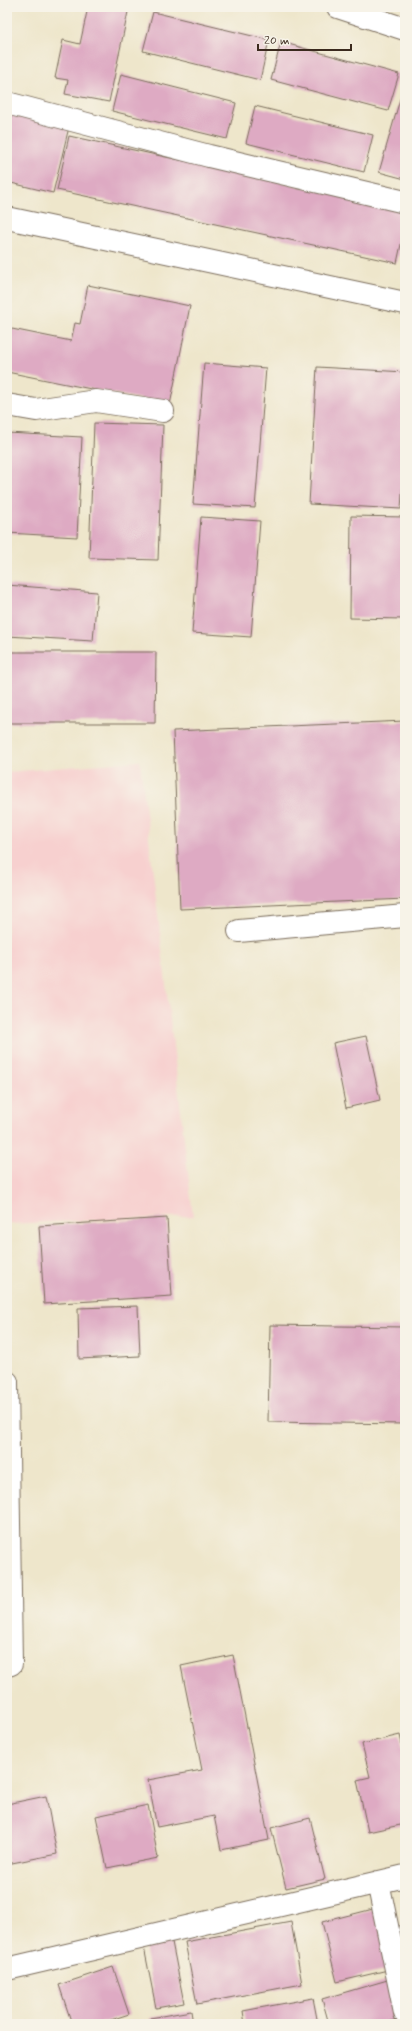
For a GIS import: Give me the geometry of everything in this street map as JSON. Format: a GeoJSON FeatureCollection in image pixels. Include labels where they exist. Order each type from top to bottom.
{"type":"FeatureCollection","features":[{"type":"Feature","properties":{"kind":"street"},"geometry":{"type":"LineString","coordinates":[[338,7],[405,29]]}},
{"type":"Feature","properties":{"kind":"street"},"geometry":{"type":"LineString","coordinates":[[7,103],[209,156],[405,202]]}},
{"type":"Feature","properties":{"kind":"street"},"geometry":{"type":"LineString","coordinates":[[7,218],[405,303]]}},
{"type":"Feature","properties":{"kind":"street"},"geometry":{"type":"LineString","coordinates":[[7,405],[36,410],[96,401],[163,411]]}},
{"type":"Feature","properties":{"kind":"street"},"geometry":{"type":"LineString","coordinates":[[239,931],[405,916]]}},
{"type":"Feature","properties":{"kind":"street"},"geometry":{"type":"LineString","coordinates":[[7,1382],[8,1538],[11,1664],[7,1665]]}},
{"type":"Feature","properties":{"kind":"street"},"geometry":{"type":"LineString","coordinates":[[7,1970],[405,1876]]}},
{"type":"Feature","properties":{"kind":"street"},"geometry":{"type":"LineString","coordinates":[[378,1882],[405,2013]]}},
{"type":"Feature","properties":{"kind":"shaded area"},"geometry":{"type":"Polygon","coordinates":[[[140,761],[193,1216],[7,1224],[7,772],[140,761]]]}},
{"type":"Feature","properties":{"kind":"building"},"geometry":{"type":"Polygon","coordinates":[[[88,7],[129,7],[109,102],[65,94],[68,80],[55,78],[63,40],[80,44],[88,7]]]}},
{"type":"Feature","properties":{"kind":"building"},"geometry":{"type":"Polygon","coordinates":[[[153,12],[269,40],[260,80],[143,51],[153,12]]]}},
{"type":"Feature","properties":{"kind":"building"},"geometry":{"type":"Polygon","coordinates":[[[281,42],[399,74],[388,111],[271,80],[281,42]]]}},
{"type":"Feature","properties":{"kind":"building"},"geometry":{"type":"Polygon","coordinates":[[[121,74],[236,103],[227,139],[112,111],[121,74]]]}},
{"type":"Feature","properties":{"kind":"building"},"geometry":{"type":"Polygon","coordinates":[[[405,82],[405,179],[379,172],[405,82]]]}},
{"type":"Feature","properties":{"kind":"building"},"geometry":{"type":"Polygon","coordinates":[[[255,106],[373,135],[364,172],[246,143],[255,106]]]}},
{"type":"Feature","properties":{"kind":"building"},"geometry":{"type":"Polygon","coordinates":[[[7,113],[69,127],[53,193],[7,182],[7,113]]]}},
{"type":"Feature","properties":{"kind":"building"},"geometry":{"type":"Polygon","coordinates":[[[69,136],[405,209],[405,226],[397,263],[57,190],[69,136]]]}},
{"type":"Feature","properties":{"kind":"building"},"geometry":{"type":"Polygon","coordinates":[[[88,285],[190,306],[170,405],[7,372],[7,328],[71,341],[75,323],[80,324],[88,285]]]}},
{"type":"Feature","properties":{"kind":"building"},"geometry":{"type":"Polygon","coordinates":[[[204,363],[266,368],[255,508],[193,504],[204,363]]]}},
{"type":"Feature","properties":{"kind":"building"},"geometry":{"type":"Polygon","coordinates":[[[317,367],[405,372],[405,451],[401,509],[309,504],[317,367]]]}},
{"type":"Feature","properties":{"kind":"building"},"geometry":{"type":"Polygon","coordinates":[[[94,423],[163,425],[158,560],[89,558],[94,423]]]}},
{"type":"Feature","properties":{"kind":"building"},"geometry":{"type":"Polygon","coordinates":[[[7,433],[82,437],[77,537],[7,533],[7,433]]]}},
{"type":"Feature","properties":{"kind":"building"},"geometry":{"type":"Polygon","coordinates":[[[351,516],[405,517],[405,619],[350,618],[351,516]]]}},
{"type":"Feature","properties":{"kind":"building"},"geometry":{"type":"Polygon","coordinates":[[[201,517],[260,521],[251,637],[192,633],[201,517]]]}},
{"type":"Feature","properties":{"kind":"building"},"geometry":{"type":"Polygon","coordinates":[[[7,585],[97,592],[93,641],[7,636],[7,585]]]}},
{"type":"Feature","properties":{"kind":"building"},"geometry":{"type":"Polygon","coordinates":[[[7,652],[156,652],[155,723],[7,723],[7,652]]]}},
{"type":"Feature","properties":{"kind":"building"},"geometry":{"type":"Polygon","coordinates":[[[405,721],[405,899],[180,909],[173,731],[405,721]]]}},
{"type":"Feature","properties":{"kind":"building"},"geometry":{"type":"Polygon","coordinates":[[[366,1036],[380,1100],[346,1108],[333,1043],[366,1036]]]}},
{"type":"Feature","properties":{"kind":"building"},"geometry":{"type":"Polygon","coordinates":[[[167,1218],[172,1296],[44,1304],[39,1226],[167,1218]]]}},
{"type":"Feature","properties":{"kind":"building"},"geometry":{"type":"Polygon","coordinates":[[[138,1306],[140,1356],[79,1359],[78,1308],[138,1306]]]}},
{"type":"Feature","properties":{"kind":"building"},"geometry":{"type":"Polygon","coordinates":[[[270,1325],[405,1327],[405,1424],[268,1422],[270,1325]]]}},
{"type":"Feature","properties":{"kind":"building"},"geometry":{"type":"Polygon","coordinates":[[[233,1655],[269,1840],[221,1850],[214,1816],[157,1827],[148,1780],[202,1770],[181,1666],[233,1655]]]}},
{"type":"Feature","properties":{"kind":"building"},"geometry":{"type":"Polygon","coordinates":[[[400,1735],[405,1758],[405,1824],[368,1832],[357,1780],[370,1777],[362,1744],[400,1735]]]}},
{"type":"Feature","properties":{"kind":"building"},"geometry":{"type":"Polygon","coordinates":[[[46,1796],[57,1854],[7,1864],[7,1804],[46,1796]]]}},
{"type":"Feature","properties":{"kind":"building"},"geometry":{"type":"Polygon","coordinates":[[[148,1805],[158,1858],[107,1868],[96,1816],[148,1805]]]}},
{"type":"Feature","properties":{"kind":"building"},"geometry":{"type":"Polygon","coordinates":[[[310,1818],[325,1879],[286,1888],[271,1828],[310,1818]]]}},
{"type":"Feature","properties":{"kind":"building"},"geometry":{"type":"Polygon","coordinates":[[[377,1908],[392,1969],[337,1982],[322,1922],[377,1908]]]}},
{"type":"Feature","properties":{"kind":"building"},"geometry":{"type":"Polygon","coordinates":[[[291,1922],[302,1984],[197,2004],[185,1942],[291,1922]]]}},
{"type":"Feature","properties":{"kind":"building"},"geometry":{"type":"Polygon","coordinates":[[[172,1942],[184,2003],[156,2008],[144,1947],[172,1942]]]}},
{"type":"Feature","properties":{"kind":"building"},"geometry":{"type":"Polygon","coordinates":[[[113,1967],[129,2014],[99,2024],[72,2024],[59,1985],[113,1967]]]}},
{"type":"Feature","properties":{"kind":"building"},"geometry":{"type":"Polygon","coordinates":[[[391,1979],[402,2018],[382,2024],[329,2024],[322,1999],[391,1979]]]}},
{"type":"Feature","properties":{"kind":"building"},"geometry":{"type":"Polygon","coordinates":[[[313,1998],[318,2024],[245,2024],[243,2011],[313,1998]]]}},
{"type":"Feature","properties":{"kind":"building"},"geometry":{"type":"Polygon","coordinates":[[[191,2011],[193,2024],[152,2024],[150,2018],[191,2011]]]}}]}
